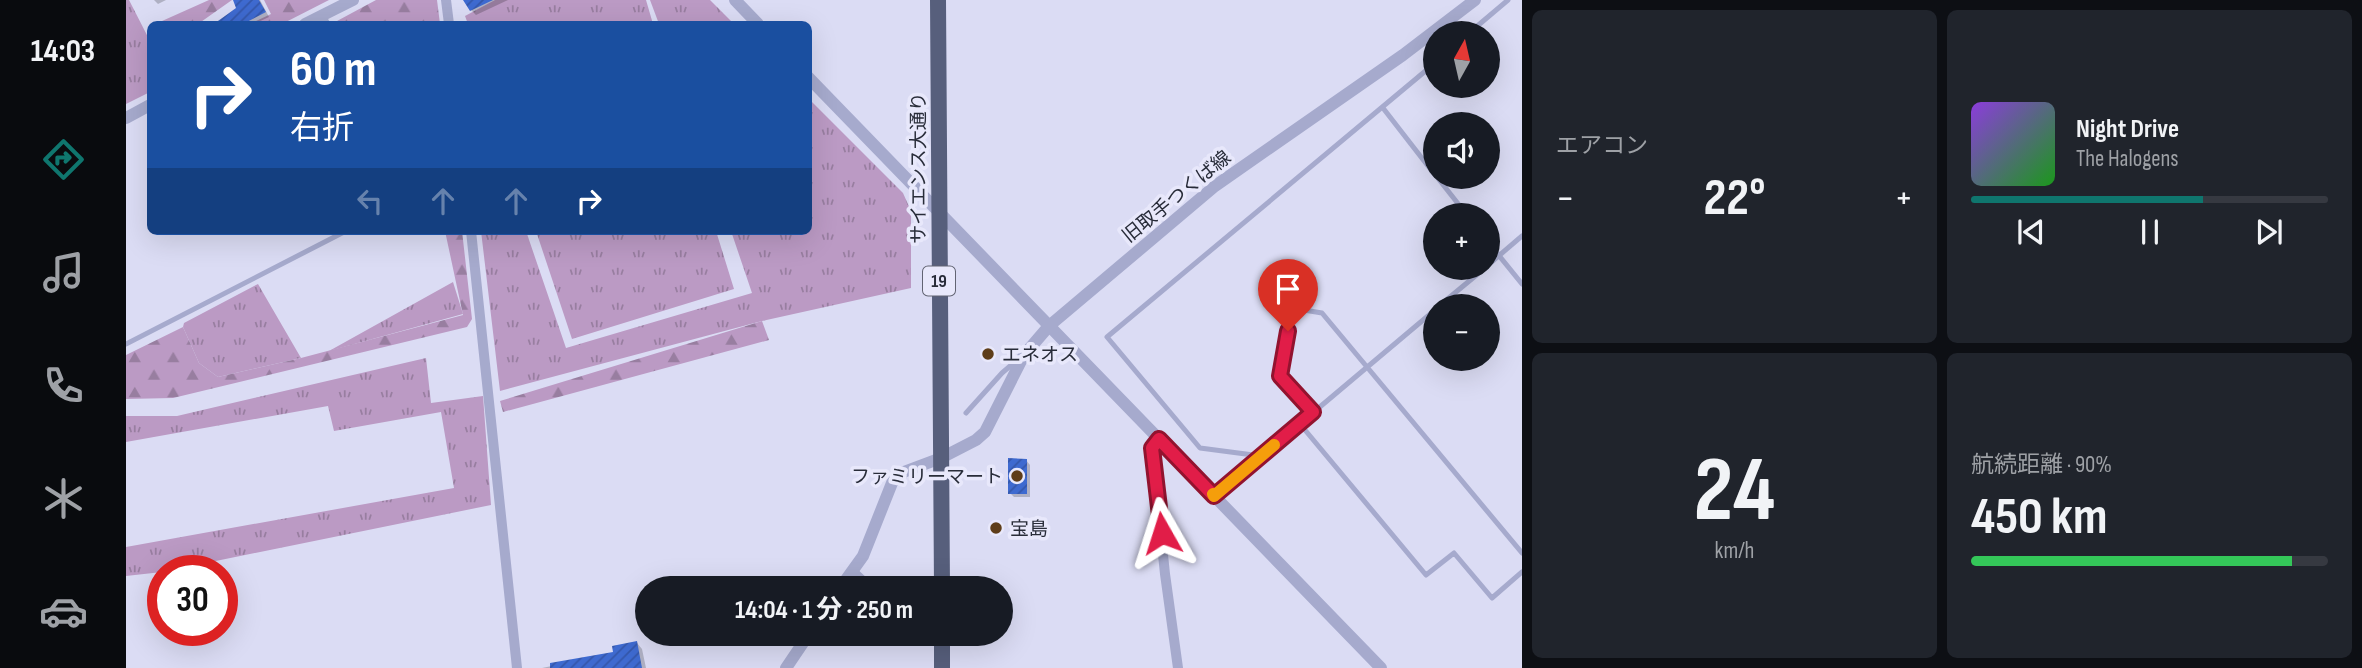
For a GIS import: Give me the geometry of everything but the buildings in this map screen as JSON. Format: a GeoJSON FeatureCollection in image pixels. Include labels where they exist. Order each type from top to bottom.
{"type":"FeatureCollection","features":[{"type":"Feature","properties":{"kind":"main road","name":"サイエンス大通り"},"geometry":{"type":"LineString","coordinates":[[938,0],[942,576]]}},
{"type":"Feature","properties":{"kind":"main road"},"geometry":{"type":"LineString","coordinates":[[942,646],[942,668]]}},
{"type":"Feature","properties":{"kind":"street"},"geometry":{"type":"LineString","coordinates":[[326,20],[352,0]]}},
{"type":"Feature","properties":{"kind":"street"},"geometry":{"type":"LineString","coordinates":[[446,0],[449,21]]}},
{"type":"Feature","properties":{"kind":"street"},"geometry":{"type":"LineString","coordinates":[[735,0],[755,21]]}},
{"type":"Feature","properties":{"kind":"street","name":"旧取手つくば線"},"geometry":{"type":"LineString","coordinates":[[848,576],[863,555],[892,483],[901,473],[941,458],[976,440],[985,432],[1024,355],[1049,326],[1215,186],[1403,55],[1475,0]]}},
{"type":"Feature","properties":{"kind":"street"},"geometry":{"type":"LineString","coordinates":[[812,82],[1381,668]]}},
{"type":"Feature","properties":{"kind":"street"},"geometry":{"type":"LineString","coordinates":[[126,118],[147,107]]}},
{"type":"Feature","properties":{"kind":"street"},"geometry":{"type":"LineString","coordinates":[[471,235],[517,668]]}},
{"type":"Feature","properties":{"kind":"street"},"geometry":{"type":"LineString","coordinates":[[1159,439],[1152,448],[1178,668]]}},
{"type":"Feature","properties":{"kind":"street"},"geometry":{"type":"LineString","coordinates":[[852,571],[857,576]]}},
{"type":"Feature","properties":{"kind":"street"},"geometry":{"type":"LineString","coordinates":[[786,668],[801,646]]}},
{"type":"Feature","properties":{"kind":"lane"},"geometry":{"type":"LineString","coordinates":[[1483,21],[1508,0]]}},
{"type":"Feature","properties":{"kind":"lane"},"geometry":{"type":"LineString","coordinates":[[1261,456],[1200,448],[1107,337],[1423,73]]}},
{"type":"Feature","properties":{"kind":"lane"},"geometry":{"type":"LineString","coordinates":[[1383,108],[1423,159]]}},
{"type":"Feature","properties":{"kind":"lane"},"geometry":{"type":"LineString","coordinates":[[1446,189],[1457,203]]}},
{"type":"Feature","properties":{"kind":"lane"},"geometry":{"type":"LineString","coordinates":[[126,344],[338,235]]}},
{"type":"Feature","properties":{"kind":"lane"},"geometry":{"type":"LineString","coordinates":[[1500,255],[1522,236]]}},
{"type":"Feature","properties":{"kind":"lane"},"geometry":{"type":"LineString","coordinates":[[1500,257],[1522,284]]}},
{"type":"Feature","properties":{"kind":"lane"},"geometry":{"type":"LineString","coordinates":[[1453,294],[1470,280]]}},
{"type":"Feature","properties":{"kind":"lane"},"geometry":{"type":"LineString","coordinates":[[1313,412],[1280,376],[1292,308],[1322,313],[1522,553]]}},
{"type":"Feature","properties":{"kind":"lane"},"geometry":{"type":"LineString","coordinates":[[1214,496],[1423,320]]}},
{"type":"Feature","properties":{"kind":"lane"},"geometry":{"type":"LineString","coordinates":[[966,413],[1002,373],[1024,355]]}},
{"type":"Feature","properties":{"kind":"lane"},"geometry":{"type":"LineString","coordinates":[[1300,424],[1426,575],[1454,553],[1492,598],[1522,572]]}},
{"type":"Feature","properties":{"kind":"green space"},"geometry":{"type":"Polygon","coordinates":[[[126,0],[129,0],[147,35],[147,94],[126,104],[126,0]]]}},
{"type":"Feature","properties":{"kind":"green space"},"geometry":{"type":"Polygon","coordinates":[[[209,0],[232,0],[202,21],[162,21],[209,0]]]}},
{"type":"Feature","properties":{"kind":"green space"},"geometry":{"type":"Polygon","coordinates":[[[264,0],[329,0],[288,21],[256,21],[271,14],[264,0]]]}},
{"type":"Feature","properties":{"kind":"green space"},"geometry":{"type":"Polygon","coordinates":[[[376,0],[437,0],[440,21],[337,21],[376,0]]]}},
{"type":"Feature","properties":{"kind":"green space"},"geometry":{"type":"Polygon","coordinates":[[[495,0],[646,0],[652,21],[467,21],[465,16],[495,0]]]}},
{"type":"Feature","properties":{"kind":"green space"},"geometry":{"type":"Polygon","coordinates":[[[650,0],[710,0],[731,21],[658,21],[650,0]]]}},
{"type":"Feature","properties":{"kind":"green space"},"geometry":{"type":"Polygon","coordinates":[[[812,102],[903,193],[911,211],[911,288],[762,321],[500,391],[481,235],[527,235],[566,348],[752,293],[732,235],[812,235],[812,102]]]}},
{"type":"Feature","properties":{"kind":"green space"},"geometry":{"type":"Polygon","coordinates":[[[446,235],[462,235],[472,319],[467,327],[173,398],[126,399],[126,355],[183,327],[199,363],[218,377],[463,315],[446,235]]]}},
{"type":"Feature","properties":{"kind":"green space"},"geometry":{"type":"Polygon","coordinates":[[[537,235],[717,235],[734,289],[572,339],[537,235]]]}},
{"type":"Feature","properties":{"kind":"green space"},"geometry":{"type":"Polygon","coordinates":[[[453,282],[463,314],[329,351],[453,282]]]}},
{"type":"Feature","properties":{"kind":"green space"},"geometry":{"type":"Polygon","coordinates":[[[258,284],[301,358],[218,377],[199,363],[183,327],[184,323],[258,284]]]}},
{"type":"Feature","properties":{"kind":"green space"},"geometry":{"type":"Polygon","coordinates":[[[762,321],[769,340],[503,412],[500,401],[762,321]]]}},
{"type":"Feature","properties":{"kind":"green space"},"geometry":{"type":"Polygon","coordinates":[[[426,358],[431,403],[483,396],[491,505],[238,557],[147,555],[147,574],[126,576],[126,547],[454,488],[441,412],[334,431],[328,406],[126,442],[126,416],[177,416],[426,358]]]}},
{"type":"Feature","properties":{"kind":"slow traffic"},"geometry":{"type":"LineString","coordinates":[[1213,494],[1214,496],[1274,445]]}},
{"type":"Feature","properties":{"kind":"place","name":"エネオス"},"geometry":{"type":"Point","coordinates":[988,354]}},
{"type":"Feature","properties":{"kind":"place","name":"ファミリーマート"},"geometry":{"type":"Point","coordinates":[1017,476]}},
{"type":"Feature","properties":{"kind":"place","name":"宝島"},"geometry":{"type":"Point","coordinates":[996,528]}},
{"type":"Feature","properties":{"kind":"route"},"geometry":{"type":"LineString","coordinates":[[1162,533],[1152,448],[1159,439],[1214,496],[1313,412],[1280,376],[1288,331]]}}]}
